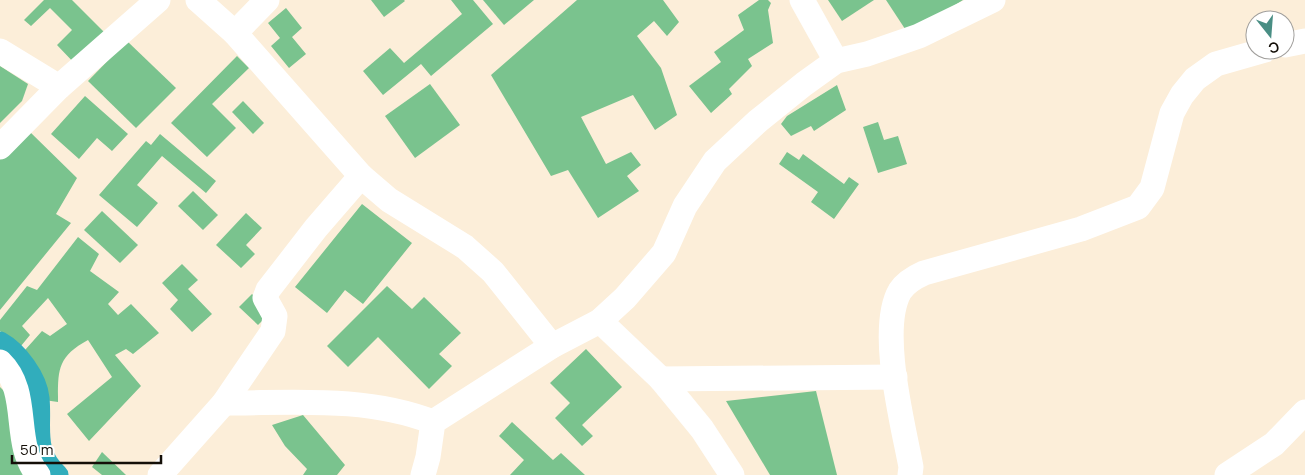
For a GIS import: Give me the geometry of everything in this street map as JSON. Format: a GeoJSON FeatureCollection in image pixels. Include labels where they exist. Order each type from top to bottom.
{"type":"FeatureCollection","features":[{"type":"Feature","properties":{"kind":"lane"},"geometry":{"type":"LineString","coordinates":[[0,147],[59,87],[158,0]]}},
{"type":"Feature","properties":{"kind":"lane"},"geometry":{"type":"LineString","coordinates":[[198,0],[235,33],[361,176],[389,200],[465,246],[493,272],[552,346]]}},
{"type":"Feature","properties":{"kind":"lane"},"geometry":{"type":"LineString","coordinates":[[235,33],[267,0]]}},
{"type":"Feature","properties":{"kind":"lane"},"geometry":{"type":"LineString","coordinates":[[802,0],[836,61]]}},
{"type":"Feature","properties":{"kind":"lane"},"geometry":{"type":"LineString","coordinates":[[432,422],[552,346],[600,321],[625,298],[664,253],[685,206],[715,161],[758,121],[836,61],[867,54],[920,36],[993,0]]}},
{"type":"Feature","properties":{"kind":"lane"},"geometry":{"type":"LineString","coordinates":[[0,51],[59,87]]}},
{"type":"Feature","properties":{"kind":"lane"},"geometry":{"type":"LineString","coordinates":[[910,475],[911,468],[892,358],[892,312],[900,290],[909,281],[924,273],[1081,229],[1138,207],[1152,188],[1172,113],[1182,95],[1196,79],[1216,64],[1245,56]]}},
{"type":"Feature","properties":{"kind":"lane"},"geometry":{"type":"LineString","coordinates":[[160,475],[224,403],[273,331],[275,316],[265,298],[268,290],[316,228],[361,176]]}},
{"type":"Feature","properties":{"kind":"lane"},"geometry":{"type":"LineString","coordinates":[[600,321],[661,379],[702,429],[732,475]]}},
{"type":"Feature","properties":{"kind":"lane"},"geometry":{"type":"LineString","coordinates":[[0,362],[9,370],[16,385],[21,407],[24,443],[38,475]]}},
{"type":"Feature","properties":{"kind":"lane"},"geometry":{"type":"LineString","coordinates":[[661,379],[895,376]]}},
{"type":"Feature","properties":{"kind":"lane"},"geometry":{"type":"LineString","coordinates":[[224,403],[358,403],[410,413],[432,422]]}},
{"type":"Feature","properties":{"kind":"lane"},"geometry":{"type":"LineString","coordinates":[[1227,475],[1274,444],[1305,412]]}},
{"type":"Feature","properties":{"kind":"lane"},"geometry":{"type":"LineString","coordinates":[[423,475],[428,457],[432,422]]}},
{"type":"Feature","properties":{"kind":"green space"},"geometry":{"type":"Polygon","coordinates":[[[44,0],[72,0],[108,36],[77,66],[57,45],[72,30],[50,8],[31,26],[24,20],[44,0]]]}},
{"type":"Feature","properties":{"kind":"green space"},"geometry":{"type":"Polygon","coordinates":[[[371,0],[404,0],[405,1],[384,17],[371,0]]]}},
{"type":"Feature","properties":{"kind":"green space"},"geometry":{"type":"Polygon","coordinates":[[[451,0],[473,0],[493,24],[431,76],[421,64],[383,95],[363,71],[390,48],[404,63],[462,14],[451,0]]]}},
{"type":"Feature","properties":{"kind":"green space"},"geometry":{"type":"Polygon","coordinates":[[[483,0],[534,0],[504,25],[483,0]]]}},
{"type":"Feature","properties":{"kind":"green space"},"geometry":{"type":"Polygon","coordinates":[[[577,0],[663,0],[679,22],[667,36],[654,21],[637,36],[661,68],[677,115],[655,130],[633,95],[581,117],[606,164],[631,152],[641,165],[627,176],[639,191],[598,218],[568,170],[551,176],[491,75],[577,0]]]}},
{"type":"Feature","properties":{"kind":"green space"},"geometry":{"type":"Polygon","coordinates":[[[759,0],[768,0],[771,3],[768,10],[773,43],[748,59],[752,66],[729,89],[732,94],[711,113],[689,86],[721,62],[714,52],[744,30],[738,15],[759,0]]]}},
{"type":"Feature","properties":{"kind":"green space"},"geometry":{"type":"Polygon","coordinates":[[[828,0],[874,0],[842,21],[828,0]]]}},
{"type":"Feature","properties":{"kind":"green space"},"geometry":{"type":"Polygon","coordinates":[[[886,0],[963,0],[909,35],[886,0]]]}},
{"type":"Feature","properties":{"kind":"green space"},"geometry":{"type":"Polygon","coordinates":[[[286,8],[302,28],[292,37],[306,54],[289,68],[271,46],[280,38],[268,23],[286,8]]]}},
{"type":"Feature","properties":{"kind":"green space"},"geometry":{"type":"Polygon","coordinates":[[[127,41],[176,88],[136,128],[88,81],[127,41]]]}},
{"type":"Feature","properties":{"kind":"green space"},"geometry":{"type":"Polygon","coordinates":[[[237,56],[249,68],[212,104],[236,128],[207,157],[171,123],[237,56]]]}},
{"type":"Feature","properties":{"kind":"green space"},"geometry":{"type":"Polygon","coordinates":[[[0,66],[28,84],[22,101],[0,123],[0,66]]]}},
{"type":"Feature","properties":{"kind":"green space"},"geometry":{"type":"Polygon","coordinates":[[[430,84],[460,125],[415,158],[385,116],[430,84]]]}},
{"type":"Feature","properties":{"kind":"green space"},"geometry":{"type":"Polygon","coordinates":[[[837,85],[846,110],[814,131],[811,126],[791,136],[781,124],[787,116],[837,85]]]}},
{"type":"Feature","properties":{"kind":"green space"},"geometry":{"type":"Polygon","coordinates":[[[85,96],[128,134],[112,151],[97,138],[79,159],[51,134],[85,96]]]}},
{"type":"Feature","properties":{"kind":"green space"},"geometry":{"type":"Polygon","coordinates":[[[243,101],[264,123],[253,134],[232,112],[243,101]]]}},
{"type":"Feature","properties":{"kind":"green space"},"geometry":{"type":"Polygon","coordinates":[[[878,122],[884,140],[898,136],[907,164],[878,173],[863,127],[878,122]]]}},
{"type":"Feature","properties":{"kind":"green space"},"geometry":{"type":"Polygon","coordinates":[[[30,132],[77,178],[56,214],[71,223],[0,310],[0,157],[30,132]]]}},
{"type":"Feature","properties":{"kind":"green space"},"geometry":{"type":"Polygon","coordinates":[[[160,134],[216,181],[206,193],[162,156],[137,185],[158,203],[137,227],[99,195],[146,141],[151,145],[160,134]]]}},
{"type":"Feature","properties":{"kind":"green space"},"geometry":{"type":"Polygon","coordinates":[[[787,152],[799,160],[803,154],[844,184],[849,177],[859,184],[834,219],[811,202],[818,192],[779,164],[787,152]]]}},
{"type":"Feature","properties":{"kind":"green space"},"geometry":{"type":"Polygon","coordinates":[[[193,191],[218,215],[203,230],[178,206],[193,191]]]}},
{"type":"Feature","properties":{"kind":"green space"},"geometry":{"type":"Polygon","coordinates":[[[362,204],[412,243],[363,304],[345,290],[327,313],[295,287],[362,204]]]}},
{"type":"Feature","properties":{"kind":"green space"},"geometry":{"type":"Polygon","coordinates":[[[102,211],[138,245],[120,263],[84,230],[102,211]]]}},
{"type":"Feature","properties":{"kind":"green space"},"geometry":{"type":"Polygon","coordinates":[[[246,213],[262,228],[246,245],[255,254],[241,268],[216,245],[246,213]]]}},
{"type":"Feature","properties":{"kind":"green space"},"geometry":{"type":"Polygon","coordinates":[[[78,237],[99,254],[90,271],[119,292],[108,304],[118,315],[131,304],[159,333],[133,354],[126,349],[115,355],[141,386],[89,441],[67,414],[112,377],[88,340],[70,352],[61,365],[58,381],[58,402],[44,400],[41,376],[25,350],[42,331],[50,336],[67,324],[48,298],[22,326],[30,335],[21,346],[0,331],[0,320],[27,286],[37,290],[78,237]]]}},
{"type":"Feature","properties":{"kind":"green space"},"geometry":{"type":"Polygon","coordinates":[[[182,264],[198,280],[188,289],[212,314],[192,332],[170,309],[178,300],[162,283],[182,264]]]}},
{"type":"Feature","properties":{"kind":"green space"},"geometry":{"type":"Polygon","coordinates":[[[387,286],[412,309],[424,297],[461,333],[439,354],[452,366],[429,389],[378,337],[348,367],[327,346],[387,286]]]}},
{"type":"Feature","properties":{"kind":"green space"},"geometry":{"type":"Polygon","coordinates":[[[252,294],[270,313],[258,325],[239,307],[252,294]]]}},
{"type":"Feature","properties":{"kind":"green space"},"geometry":{"type":"Polygon","coordinates":[[[586,349],[622,387],[582,425],[593,436],[582,446],[555,418],[570,403],[550,383],[586,349]]]}},
{"type":"Feature","properties":{"kind":"green space"},"geometry":{"type":"Polygon","coordinates":[[[0,387],[7,394],[31,475],[0,475],[0,387]]]}},
{"type":"Feature","properties":{"kind":"green space"},"geometry":{"type":"Polygon","coordinates":[[[816,391],[837,475],[770,475],[726,401],[816,391]]]}},
{"type":"Feature","properties":{"kind":"green space"},"geometry":{"type":"Polygon","coordinates":[[[303,415],[345,465],[337,475],[303,475],[307,469],[285,446],[272,425],[303,415]]]}},
{"type":"Feature","properties":{"kind":"green space"},"geometry":{"type":"Polygon","coordinates":[[[512,422],[553,460],[561,453],[585,475],[510,475],[524,460],[499,436],[512,422]]]}},
{"type":"Feature","properties":{"kind":"green space"},"geometry":{"type":"Polygon","coordinates":[[[102,452],[126,475],[102,475],[92,467],[102,452]]]}},
{"type":"Feature","properties":{"kind":"waterway"},"geometry":{"type":"LineString","coordinates":[[0,342],[20,359],[35,382],[39,398],[41,448],[44,457],[58,475]]}}]}
